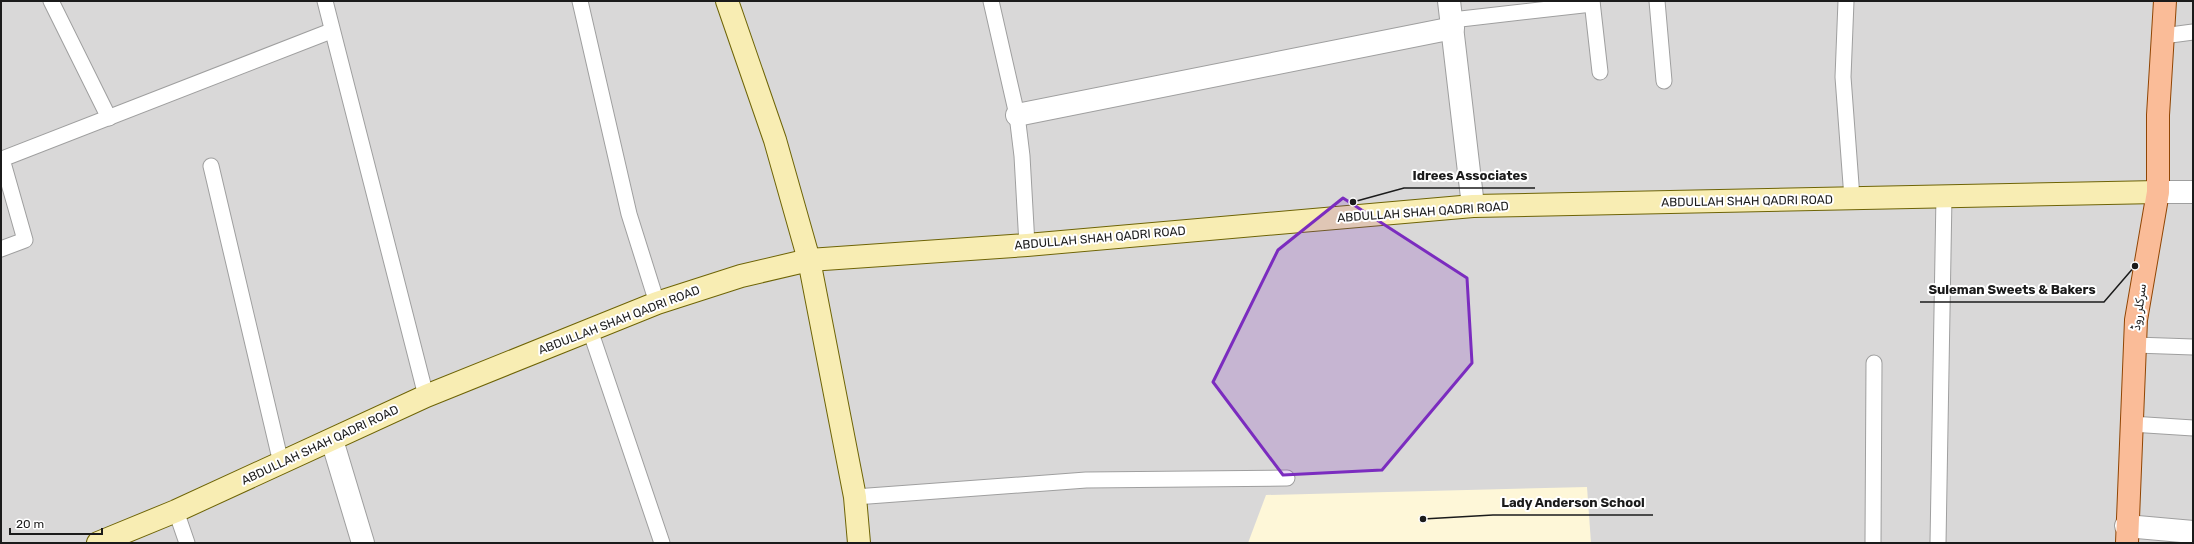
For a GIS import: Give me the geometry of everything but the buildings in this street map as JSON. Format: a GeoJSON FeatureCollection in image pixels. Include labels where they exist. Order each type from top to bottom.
{"type":"FeatureCollection","features":[{"type":"Feature","properties":{"kind":"main road","name":"سرکلر روڈ"},"geometry":{"type":"LineString","coordinates":[[2127,534],[2136,320],[2158,192],[2158,115],[2165,1]]}},
{"type":"Feature","properties":{"kind":"street"},"geometry":{"type":"LineString","coordinates":[[727,1],[775,140],[809,260],[855,497],[859,543]]}},
{"type":"Feature","properties":{"kind":"street"},"geometry":{"type":"LineString","coordinates":[[1017,116],[1451,16],[1473,206]]}},
{"type":"Feature","properties":{"kind":"street","name":"ABDULLAH SHAH QADRI ROAD"},"geometry":{"type":"LineString","coordinates":[[98,543],[176,511],[426,396],[657,303],[742,276],[809,260],[1027,245],[1473,206],[2158,192]]}},
{"type":"Feature","properties":{"kind":"street"},"geometry":{"type":"LineString","coordinates":[[2158,192],[2193,192]]}},
{"type":"Feature","properties":{"kind":"street"},"geometry":{"type":"LineString","coordinates":[[332,440],[363,543]]}},
{"type":"Feature","properties":{"kind":"street"},"geometry":{"type":"LineString","coordinates":[[2127,534],[2193,532]]}},
{"type":"Feature","properties":{"kind":"lane"},"geometry":{"type":"LineString","coordinates":[[51,1],[109,118]]}},
{"type":"Feature","properties":{"kind":"lane"},"geometry":{"type":"LineString","coordinates":[[325,1],[331,31],[426,396]]}},
{"type":"Feature","properties":{"kind":"lane"},"geometry":{"type":"LineString","coordinates":[[580,1],[629,214],[657,303]]}},
{"type":"Feature","properties":{"kind":"lane"},"geometry":{"type":"LineString","coordinates":[[991,1],[1017,116],[1022,156],[1027,245]]}},
{"type":"Feature","properties":{"kind":"lane"},"geometry":{"type":"LineString","coordinates":[[1657,1],[1664,81]]}},
{"type":"Feature","properties":{"kind":"lane"},"geometry":{"type":"LineString","coordinates":[[1846,1],[1843,77],[1852,198]]}},
{"type":"Feature","properties":{"kind":"lane"},"geometry":{"type":"LineString","coordinates":[[1451,16],[1539,6],[1592,2],[1600,72]]}},
{"type":"Feature","properties":{"kind":"lane"},"geometry":{"type":"LineString","coordinates":[[1,249],[25,240],[2,159],[331,31]]}},
{"type":"Feature","properties":{"kind":"lane"},"geometry":{"type":"LineString","coordinates":[[2163,36],[2193,32]]}},
{"type":"Feature","properties":{"kind":"lane"},"geometry":{"type":"LineString","coordinates":[[210,166],[282,463]]}},
{"type":"Feature","properties":{"kind":"lane"},"geometry":{"type":"LineString","coordinates":[[1938,543],[1944,196]]}},
{"type":"Feature","properties":{"kind":"lane"},"geometry":{"type":"LineString","coordinates":[[590,330],[662,543]]}},
{"type":"Feature","properties":{"kind":"lane"},"geometry":{"type":"LineString","coordinates":[[2135,345],[2193,347]]}},
{"type":"Feature","properties":{"kind":"lane"},"geometry":{"type":"LineString","coordinates":[[1873,543],[1874,363]]}},
{"type":"Feature","properties":{"kind":"lane"},"geometry":{"type":"LineString","coordinates":[[2131,424],[2193,428]]}},
{"type":"Feature","properties":{"kind":"lane"},"geometry":{"type":"LineString","coordinates":[[855,497],[1086,480],[1288,478]]}},
{"type":"Feature","properties":{"kind":"lane"},"geometry":{"type":"LineString","coordinates":[[176,511],[187,543]]}},
{"type":"Feature","properties":{"kind":"highlighted area"},"geometry":{"type":"Polygon","coordinates":[[[1343,198],[1467,278],[1472,363],[1382,470],[1283,475],[1213,382],[1278,250],[1343,198]]]}},
{"type":"Feature","properties":{"kind":"shaded area"},"geometry":{"type":"Polygon","coordinates":[[[1,1],[2193,1],[2193,543],[1,543],[1,1]]]}},
{"type":"Feature","properties":{"kind":"shaded area"},"geometry":{"type":"Polygon","coordinates":[[[1587,487],[1591,543],[1248,543],[1266,495],[1587,487]]]}},
{"type":"Feature","properties":{"kind":"place","name":"Idrees Associates"},"geometry":{"type":"Point","coordinates":[1353,202]}},
{"type":"Feature","properties":{"kind":"place","name":"Suleman Sweets & Bakers"},"geometry":{"type":"Point","coordinates":[2135,266]}},
{"type":"Feature","properties":{"kind":"place","name":"Lady Anderson School"},"geometry":{"type":"Point","coordinates":[1423,519]}}]}
